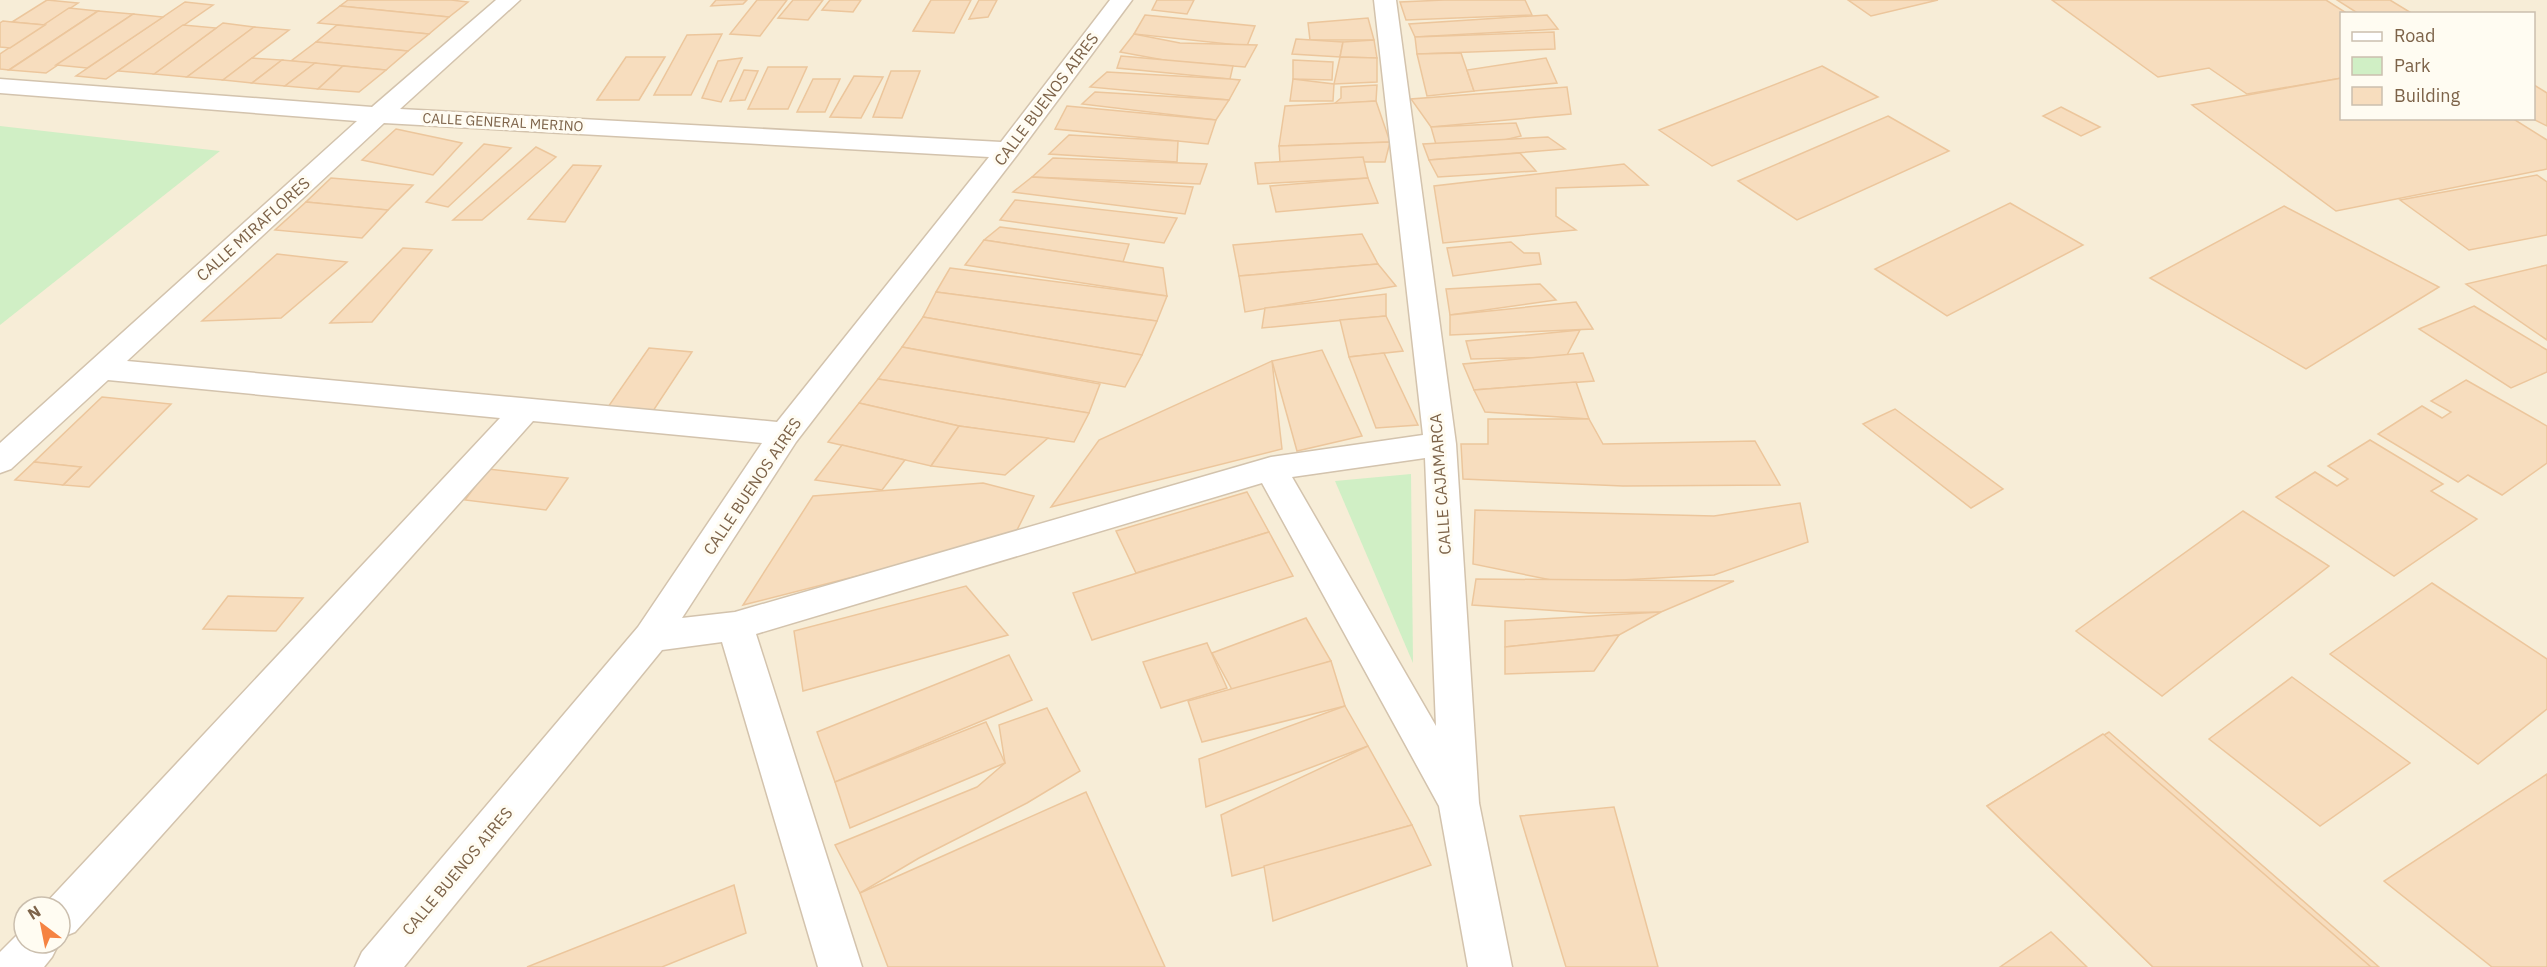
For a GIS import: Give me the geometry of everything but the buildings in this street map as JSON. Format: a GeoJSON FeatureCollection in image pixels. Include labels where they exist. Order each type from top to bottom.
{"type":"FeatureCollection","features":[{"type":"Feature","properties":{"kind":"street","name":"CALLE MIRAFLORES"},"geometry":{"type":"LineString","coordinates":[[0,461],[378,115],[509,0]]}},
{"type":"Feature","properties":{"kind":"street","name":"CALLE BUENOS AIRES"},"geometry":{"type":"LineString","coordinates":[[377,967],[651,637],[785,434],[1008,150],[1121,0]]}},
{"type":"Feature","properties":{"kind":"street","name":"CALLE CAJAMARCA"},"geometry":{"type":"LineString","coordinates":[[1386,0],[1440,444],[1459,803],[1490,967]]}},
{"type":"Feature","properties":{"kind":"street","name":"CALLE GENERAL MERINO"},"geometry":{"type":"LineString","coordinates":[[0,86],[378,115],[1008,150]]}},
{"type":"Feature","properties":{"kind":"street"},"geometry":{"type":"LineString","coordinates":[[100,369],[785,434]]}},
{"type":"Feature","properties":{"kind":"street"},"geometry":{"type":"LineString","coordinates":[[72,905],[525,410]]}},
{"type":"Feature","properties":{"kind":"street"},"geometry":{"type":"LineString","coordinates":[[651,637],[735,626],[1271,469],[1440,444]]}},
{"type":"Feature","properties":{"kind":"street"},"geometry":{"type":"LineString","coordinates":[[1271,469],[1459,803]]}},
{"type":"Feature","properties":{"kind":"street"},"geometry":{"type":"LineString","coordinates":[[735,626],[840,967]]}},
{"type":"Feature","properties":{"kind":"street"},"geometry":{"type":"LineString","coordinates":[[15,967],[26,955]]}},
{"type":"Feature","properties":{"kind":"shaded area"},"geometry":{"type":"Polygon","coordinates":[[[0,0],[2547,0],[2547,967],[0,967],[0,0]]]}},
{"type":"Feature","properties":{"kind":"green space"},"geometry":{"type":"Polygon","coordinates":[[[0,126],[220,151],[0,325],[0,126]]]}},
{"type":"Feature","properties":{"kind":"green space"},"geometry":{"type":"Polygon","coordinates":[[[1411,474],[1413,663],[1335,481],[1411,474]]]}}]}
